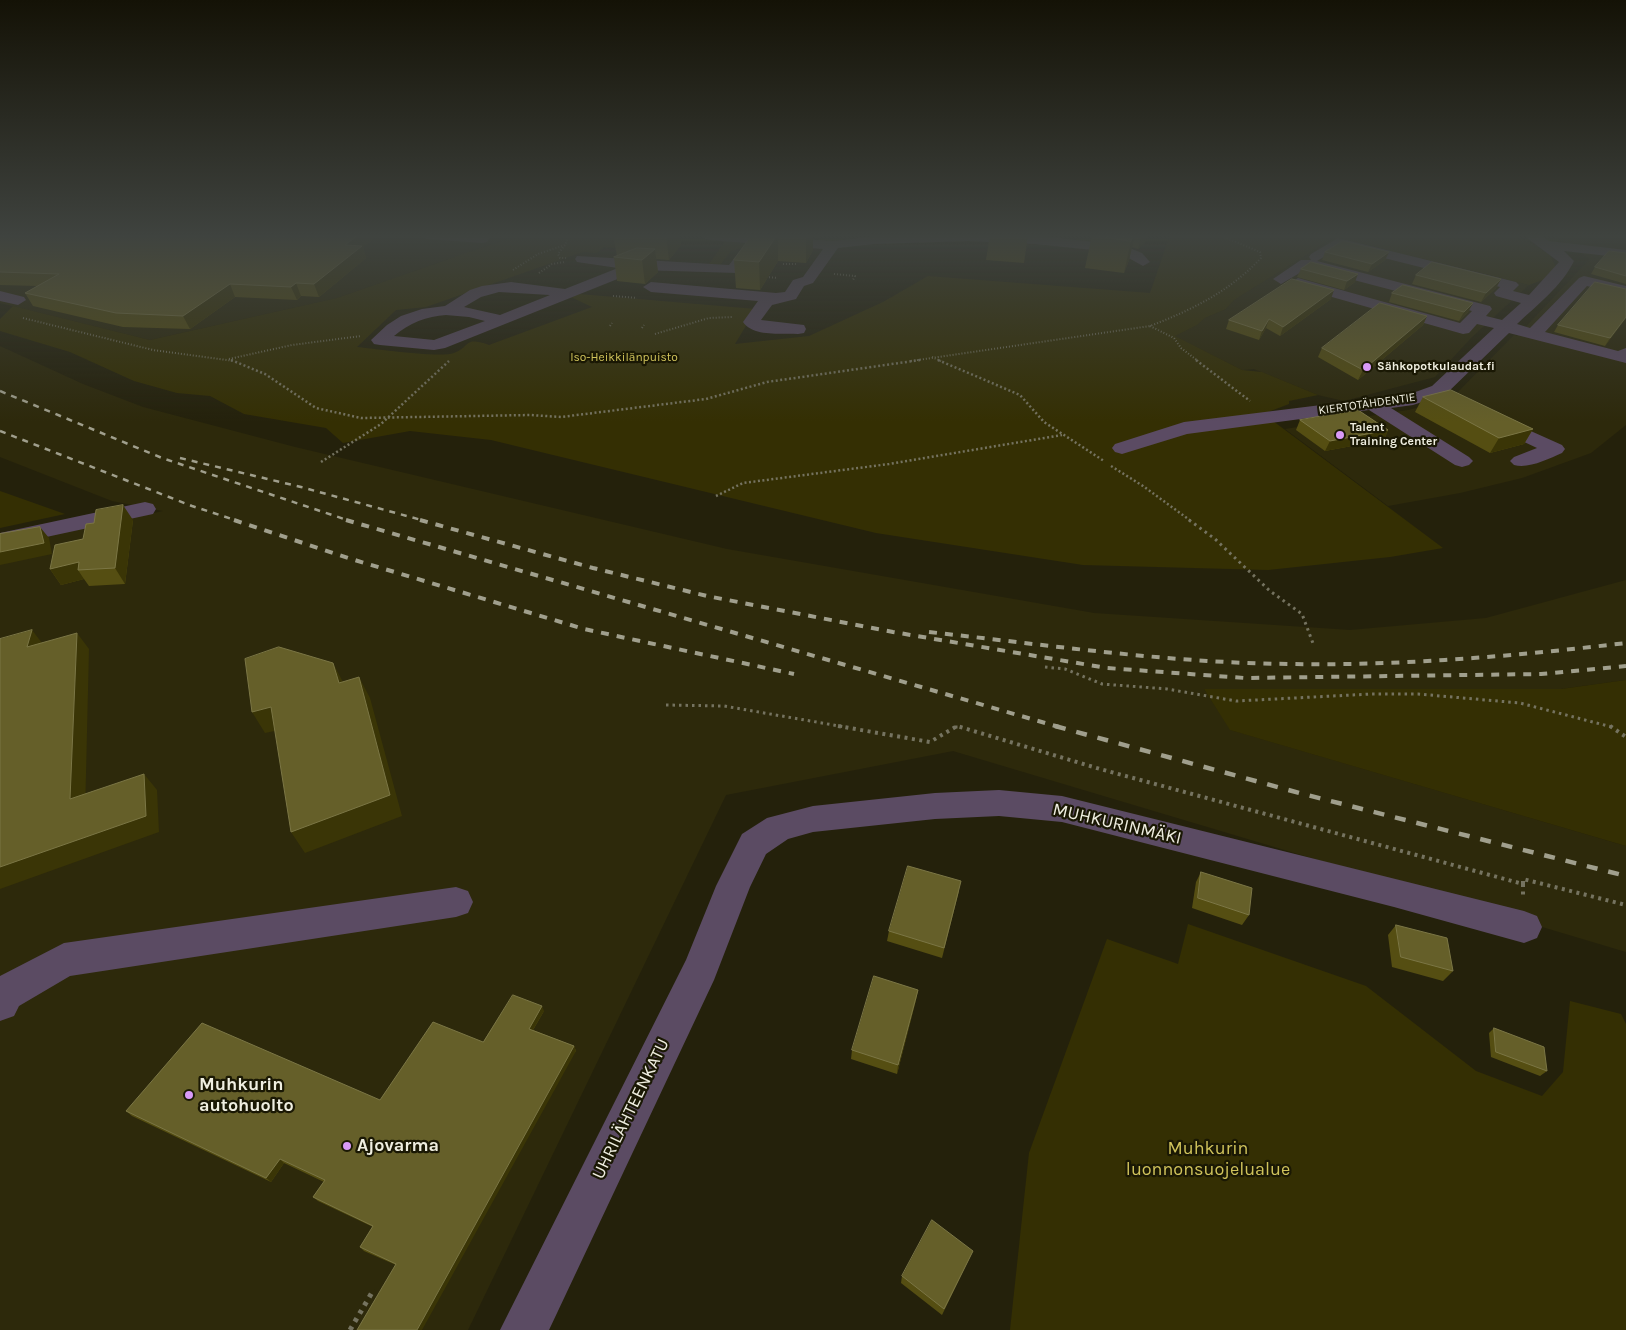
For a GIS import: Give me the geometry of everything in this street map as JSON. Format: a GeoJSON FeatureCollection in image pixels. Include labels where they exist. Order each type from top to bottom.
{"type":"FeatureCollection","features":[{"type":"Feature","properties":{"kind":"street"},"geometry":{"type":"LineString","coordinates":[[2,297],[18,308]]}},
{"type":"Feature","properties":{"kind":"street"},"geometry":{"type":"LineString","coordinates":[[448,311],[470,297]]}},
{"type":"Feature","properties":{"kind":"street"},"geometry":{"type":"LineString","coordinates":[[467,339],[501,322],[560,297]]}},
{"type":"Feature","properties":{"kind":"street"},"geometry":{"type":"LineString","coordinates":[[783,297],[766,302],[751,322],[761,327],[798,329]]}},
{"type":"Feature","properties":{"kind":"street"},"geometry":{"type":"LineString","coordinates":[[1349,297],[1463,329],[1484,309],[1438,297]]}},
{"type":"Feature","properties":{"kind":"street"},"geometry":{"type":"LineString","coordinates":[[1473,297],[1492,302],[1497,297]]}},
{"type":"Feature","properties":{"kind":"street"},"geometry":{"type":"LineString","coordinates":[[1518,297],[1533,301]]}},
{"type":"Feature","properties":{"kind":"street","name":"KIERTOTÄHDENTIE"},"geometry":{"type":"LineString","coordinates":[[1122,448],[1184,428],[1413,399],[1435,392],[1506,327],[1533,301],[1534,297]]}},
{"type":"Feature","properties":{"kind":"street"},"geometry":{"type":"LineString","coordinates":[[1534,334],[1569,297]]}},
{"type":"Feature","properties":{"kind":"street"},"geometry":{"type":"LineString","coordinates":[[501,322],[472,313],[448,311],[415,315],[399,322],[380,340],[434,345],[467,339],[488,339],[582,304]]}},
{"type":"Feature","properties":{"kind":"street"},"geometry":{"type":"LineString","coordinates":[[1474,318],[1623,358],[1626,353]]}},
{"type":"Feature","properties":{"kind":"street"},"geometry":{"type":"LineString","coordinates":[[1435,392],[1554,449],[1521,462]]}},
{"type":"Feature","properties":{"kind":"street"},"geometry":{"type":"LineString","coordinates":[[1372,404],[1462,462]]}},
{"type":"Feature","properties":{"kind":"street"},"geometry":{"type":"LineString","coordinates":[[0,540],[146,509]]}},
{"type":"Feature","properties":{"kind":"street","name":"MUHKURINMÄKI"},"geometry":{"type":"LineString","coordinates":[[733,886],[754,844],[779,828],[813,819],[935,806],[999,803],[1062,809],[1394,892],[1524,927]]}},
{"type":"Feature","properties":{"kind":"street","name":"UHRILÄHTEENKATU"},"geometry":{"type":"LineString","coordinates":[[524,1330],[701,968],[733,886]]}},
{"type":"Feature","properties":{"kind":"street"},"geometry":{"type":"LineString","coordinates":[[0,1003],[6,993],[64,960],[456,902]]}},
{"type":"Feature","properties":{"kind":"path"},"geometry":{"type":"LineString","coordinates":[[582,304],[605,297]]}},
{"type":"Feature","properties":{"kind":"path"},"geometry":{"type":"LineString","coordinates":[[620,297],[641,299],[643,297]]}},
{"type":"Feature","properties":{"kind":"path"},"geometry":{"type":"LineString","coordinates":[[18,308],[153,350],[228,359],[265,374],[316,408],[361,418],[530,415],[561,417],[706,398],[767,382],[1150,326],[1177,316],[1210,297]]}},
{"type":"Feature","properties":{"kind":"path"},"geometry":{"type":"LineString","coordinates":[[655,334],[708,318],[754,316]]}},
{"type":"Feature","properties":{"kind":"path"},"geometry":{"type":"LineString","coordinates":[[1150,326],[1174,338],[1181,348],[1245,396],[1256,408],[1255,419]]}},
{"type":"Feature","properties":{"kind":"path"},"geometry":{"type":"LineString","coordinates":[[228,359],[325,340],[385,335]]}},
{"type":"Feature","properties":{"kind":"path"},"geometry":{"type":"LineString","coordinates":[[321,462],[381,424],[467,339]]}},
{"type":"Feature","properties":{"kind":"path"},"geometry":{"type":"LineString","coordinates":[[931,357],[1020,395],[1044,422],[1143,486],[1215,539],[1270,591],[1302,614],[1314,646]]}},
{"type":"Feature","properties":{"kind":"path"},"geometry":{"type":"LineString","coordinates":[[716,496],[743,483],[889,464],[1062,435]]}},
{"type":"Feature","properties":{"kind":"path"},"geometry":{"type":"LineString","coordinates":[[1045,667],[1065,669],[1102,684],[1167,690],[1236,701],[1372,694],[1418,694],[1520,703],[1608,725],[1626,737]]}},
{"type":"Feature","properties":{"kind":"path"},"geometry":{"type":"LineString","coordinates":[[666,705],[724,706],[930,742],[957,726],[1100,769],[1523,884],[1523,879],[1626,905]]}},
{"type":"Feature","properties":{"kind":"path"},"geometry":{"type":"LineString","coordinates":[[350,1330],[374,1289]]}},
{"type":"Feature","properties":{"kind":"shaded area"},"geometry":{"type":"Polygon","coordinates":[[[0,297],[340,297],[150,340],[0,303],[0,297]]]}},
{"type":"Feature","properties":{"kind":"shaded area"},"geometry":{"type":"Polygon","coordinates":[[[1239,297],[1516,297],[1472,337],[1435,377],[1344,401],[1318,395],[1254,369],[1242,370],[1174,336],[1197,325],[1205,318],[1226,309],[1239,297]]]}},
{"type":"Feature","properties":{"kind":"shaded area"},"geometry":{"type":"Polygon","coordinates":[[[1554,297],[1626,297],[1626,425],[1591,453],[1522,478],[1460,493],[1388,506],[1285,429],[1408,410],[1437,403],[1455,395],[1514,335],[1517,336],[1554,297]]]}},
{"type":"Feature","properties":{"kind":"shaded area"},"geometry":{"type":"Polygon","coordinates":[[[0,346],[83,384],[143,407],[295,447],[727,549],[1094,613],[1350,630],[1486,618],[1626,580],[1626,680],[1561,689],[1204,689],[1231,730],[1626,846],[1626,952],[953,751],[726,795],[468,1330],[0,1330],[0,546],[163,511],[112,501],[0,457],[0,346]]]}},
{"type":"Feature","properties":{"kind":"green space","name":"Iso-Heikkilänpuisto"},"geometry":{"type":"Polygon","coordinates":[[[454,297],[426,307],[396,310],[357,347],[407,353],[446,354],[459,351],[471,342],[489,345],[592,307],[571,297],[615,297],[756,309],[735,344],[809,336],[892,297],[1239,297],[1226,309],[1205,318],[1197,325],[1175,336],[1242,370],[1262,372],[1318,395],[1289,401],[1289,404],[1268,412],[1273,421],[1443,548],[1390,557],[1268,570],[1083,565],[876,533],[491,440],[410,431],[343,443],[326,428],[244,414],[210,396],[177,393],[134,381],[70,352],[0,331],[0,319],[13,306],[150,340],[337,298],[454,297]]]}},
{"type":"Feature","properties":{"kind":"green space"},"geometry":{"type":"Polygon","coordinates":[[[0,491],[65,514],[0,528],[0,491]]]}},
{"type":"Feature","properties":{"kind":"green space"},"geometry":{"type":"Polygon","coordinates":[[[1626,680],[1626,846],[1230,730],[1204,689],[1561,689],[1626,680]]]}},
{"type":"Feature","properties":{"kind":"green space","name":"Muhkurin luonnonsuojelualue"},"geometry":{"type":"Polygon","coordinates":[[[1188,924],[1366,986],[1476,1071],[1542,1096],[1563,1072],[1570,1001],[1621,1014],[1626,1024],[1626,1330],[1010,1330],[1029,1153],[1107,939],[1178,964],[1188,924]]]}},
{"type":"Feature","properties":{"kind":"building"},"geometry":{"type":"Polygon","coordinates":[[[44,297],[211,297],[183,316],[116,313],[44,297]]]}},
{"type":"Feature","properties":{"kind":"building"},"geometry":{"type":"Polygon","coordinates":[[[1264,297],[1324,297],[1283,327],[1269,319],[1262,331],[1229,320],[1264,297]]]}},
{"type":"Feature","properties":{"kind":"building"},"geometry":{"type":"Polygon","coordinates":[[[1407,297],[1450,297],[1473,303],[1464,312],[1407,297]]]}},
{"type":"Feature","properties":{"kind":"building"},"geometry":{"type":"Polygon","coordinates":[[[1582,297],[1626,297],[1626,317],[1610,338],[1558,325],[1582,297]]]}},
{"type":"Feature","properties":{"kind":"building"},"geometry":{"type":"Polygon","coordinates":[[[1380,303],[1427,316],[1363,370],[1322,348],[1380,303]]]}},
{"type":"Feature","properties":{"kind":"building"},"geometry":{"type":"Polygon","coordinates":[[[1451,390],[1533,429],[1499,438],[1423,397],[1451,390]]]}},
{"type":"Feature","properties":{"kind":"building"},"geometry":{"type":"Polygon","coordinates":[[[1358,410],[1388,430],[1330,441],[1300,420],[1358,410]]]}},
{"type":"Feature","properties":{"kind":"building"},"geometry":{"type":"Polygon","coordinates":[[[123,505],[115,568],[78,570],[79,562],[50,569],[55,545],[83,539],[86,524],[94,523],[96,510],[123,505]]]}},
{"type":"Feature","properties":{"kind":"building"},"geometry":{"type":"Polygon","coordinates":[[[40,527],[44,543],[0,552],[0,534],[40,527]]]}},
{"type":"Feature","properties":{"kind":"building"},"geometry":{"type":"Polygon","coordinates":[[[32,630],[27,647],[77,633],[70,799],[144,774],[146,816],[0,867],[0,639],[32,630]]]}},
{"type":"Feature","properties":{"kind":"building"},"geometry":{"type":"Polygon","coordinates":[[[279,647],[333,663],[339,683],[359,677],[390,795],[291,832],[271,707],[252,712],[245,659],[279,647]]]}},
{"type":"Feature","properties":{"kind":"building"},"geometry":{"type":"Polygon","coordinates":[[[908,866],[961,881],[944,948],[889,931],[908,866]]]}},
{"type":"Feature","properties":{"kind":"building"},"geometry":{"type":"Polygon","coordinates":[[[1201,872],[1252,888],[1249,915],[1198,898],[1201,872]]]}},
{"type":"Feature","properties":{"kind":"building"},"geometry":{"type":"Polygon","coordinates":[[[1396,925],[1447,938],[1453,971],[1401,957],[1396,925]]]}},
{"type":"Feature","properties":{"kind":"building"},"geometry":{"type":"Polygon","coordinates":[[[874,976],[918,990],[898,1065],[852,1050],[874,976]]]}},
{"type":"Feature","properties":{"kind":"building"},"geometry":{"type":"Polygon","coordinates":[[[513,995],[542,1006],[529,1029],[574,1046],[417,1330],[357,1330],[396,1264],[360,1247],[373,1226],[313,1197],[325,1180],[280,1159],[266,1178],[126,1111],[202,1023],[380,1100],[433,1022],[483,1042],[513,995]]]}},
{"type":"Feature","properties":{"kind":"building"},"geometry":{"type":"Polygon","coordinates":[[[1494,1028],[1544,1047],[1547,1071],[1496,1052],[1494,1028]]]}},
{"type":"Feature","properties":{"kind":"building"},"geometry":{"type":"Polygon","coordinates":[[[932,1220],[973,1251],[944,1309],[902,1276],[932,1220]]]}},
{"type":"Feature","properties":{"kind":"railway"},"geometry":{"type":"LineString","coordinates":[[0,391],[162,458],[350,521]]}},
{"type":"Feature","properties":{"kind":"railway"},"geometry":{"type":"LineString","coordinates":[[0,431],[192,506],[238,521]]}},
{"type":"Feature","properties":{"kind":"railway"},"geometry":{"type":"LineString","coordinates":[[180,458],[301,487],[425,521]]}},
{"type":"Feature","properties":{"kind":"railway"},"geometry":{"type":"LineString","coordinates":[[234,520],[348,558],[584,629],[794,674]]}},
{"type":"Feature","properties":{"kind":"railway"},"geometry":{"type":"LineString","coordinates":[[346,520],[1059,727]]}},
{"type":"Feature","properties":{"kind":"railway"},"geometry":{"type":"LineString","coordinates":[[420,520],[593,568],[707,596],[893,632],[1107,668],[1245,678],[1541,674],[1626,666]]}},
{"type":"Feature","properties":{"kind":"railway"},"geometry":{"type":"LineString","coordinates":[[929,632],[1154,657],[1290,664],[1416,662],[1626,643]]}},
{"type":"Feature","properties":{"kind":"railway"},"geometry":{"type":"LineString","coordinates":[[1055,726],[1303,794],[1626,876]]}},
{"type":"Feature","properties":{"kind":"place","name":"Sähkopotkulaudat.fi"},"geometry":{"type":"Point","coordinates":[1367,367]}},
{"type":"Feature","properties":{"kind":"place","name":"Talent Training Center"},"geometry":{"type":"Point","coordinates":[1340,435]}},
{"type":"Feature","properties":{"kind":"place","name":"Muhkurin autohuolto"},"geometry":{"type":"Point","coordinates":[189,1095]}},
{"type":"Feature","properties":{"kind":"place","name":"Ajovarma"},"geometry":{"type":"Point","coordinates":[347,1146]}}]}
